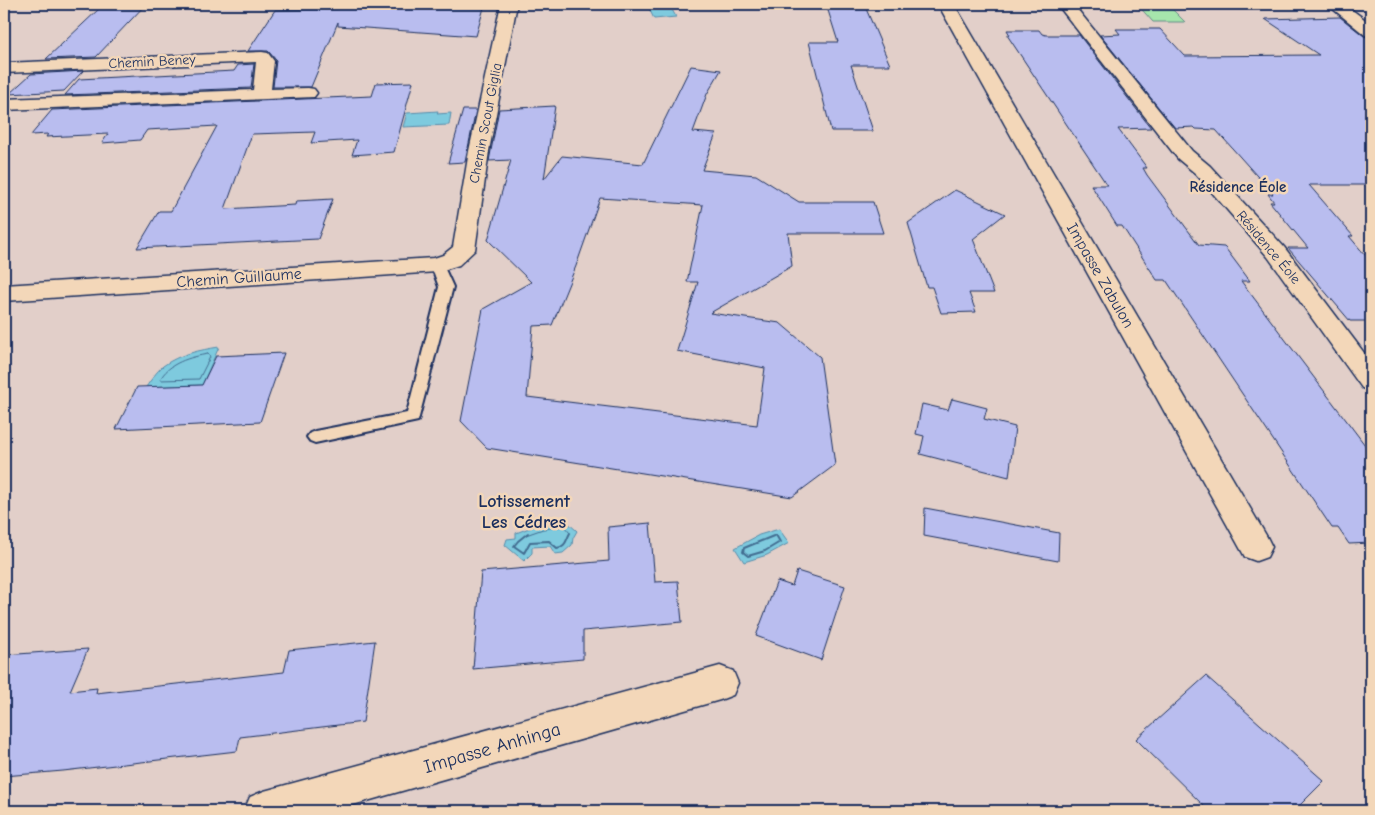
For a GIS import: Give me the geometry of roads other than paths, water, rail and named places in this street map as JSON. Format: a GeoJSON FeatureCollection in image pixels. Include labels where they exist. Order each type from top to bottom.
{"type":"FeatureCollection","features":[{"type":"Feature","properties":{"kind":"street","name":"Chemin Scout Giglia"},"geometry":{"type":"LineString","coordinates":[[464,243],[479,151],[509,4]]}},
{"type":"Feature","properties":{"kind":"street","name":"Impasse Zabulon"},"geometry":{"type":"LineString","coordinates":[[946,4],[1256,547]]}},
{"type":"Feature","properties":{"kind":"street","name":"Résidence Éole"},"geometry":{"type":"LineString","coordinates":[[1065,4],[1185,155],[1203,170],[1276,252],[1371,381]]}},
{"type":"Feature","properties":{"kind":"street"},"geometry":{"type":"LineString","coordinates":[[1336,4],[1371,32]]}},
{"type":"Feature","properties":{"kind":"street","name":"Chemin Beney"},"geometry":{"type":"LineString","coordinates":[[4,68],[262,57],[265,61],[261,95]]}},
{"type":"Feature","properties":{"kind":"street"},"geometry":{"type":"LineString","coordinates":[[4,105],[308,93]]}},
{"type":"Feature","properties":{"kind":"street","name":"Chemin Guillaume"},"geometry":{"type":"LineString","coordinates":[[4,293],[437,265],[459,255],[464,250],[464,243]]}},
{"type":"Feature","properties":{"kind":"street","name":"Impasse Anhinga"},"geometry":{"type":"LineString","coordinates":[[264,811],[720,683]]}},
{"type":"Feature","properties":{"kind":"lane"},"geometry":{"type":"LineString","coordinates":[[315,437],[413,417],[446,287],[437,265]]}},
{"type":"Feature","properties":{"kind":"water"},"geometry":{"type":"Polygon","coordinates":[[[647,4],[669,4],[676,17],[654,19],[647,4]]]}},
{"type":"Feature","properties":{"kind":"water"},"geometry":{"type":"Polygon","coordinates":[[[438,111],[437,114],[451,113],[449,125],[403,127],[407,113],[438,111]]]}},
{"type":"Feature","properties":{"kind":"water"},"geometry":{"type":"Polygon","coordinates":[[[219,347],[202,385],[146,387],[163,366],[176,358],[219,347]]]}},
{"type":"Feature","properties":{"kind":"water"},"geometry":{"type":"Polygon","coordinates":[[[566,521],[577,531],[572,545],[563,553],[555,554],[550,546],[532,547],[532,553],[524,561],[505,545],[507,539],[516,538],[516,533],[540,524],[566,521]]]}},
{"type":"Feature","properties":{"kind":"water"},"geometry":{"type":"Polygon","coordinates":[[[779,529],[789,543],[767,555],[744,562],[735,548],[759,535],[779,529]]]}},
{"type":"Feature","properties":{"kind":"district","name":"Résidence Éole"},"geometry":{"type":"Point","coordinates":[1238,187]}},
{"type":"Feature","properties":{"kind":"district","name":"Lotissement Les Cédres"},"geometry":{"type":"Point","coordinates":[524,511]}}]}
